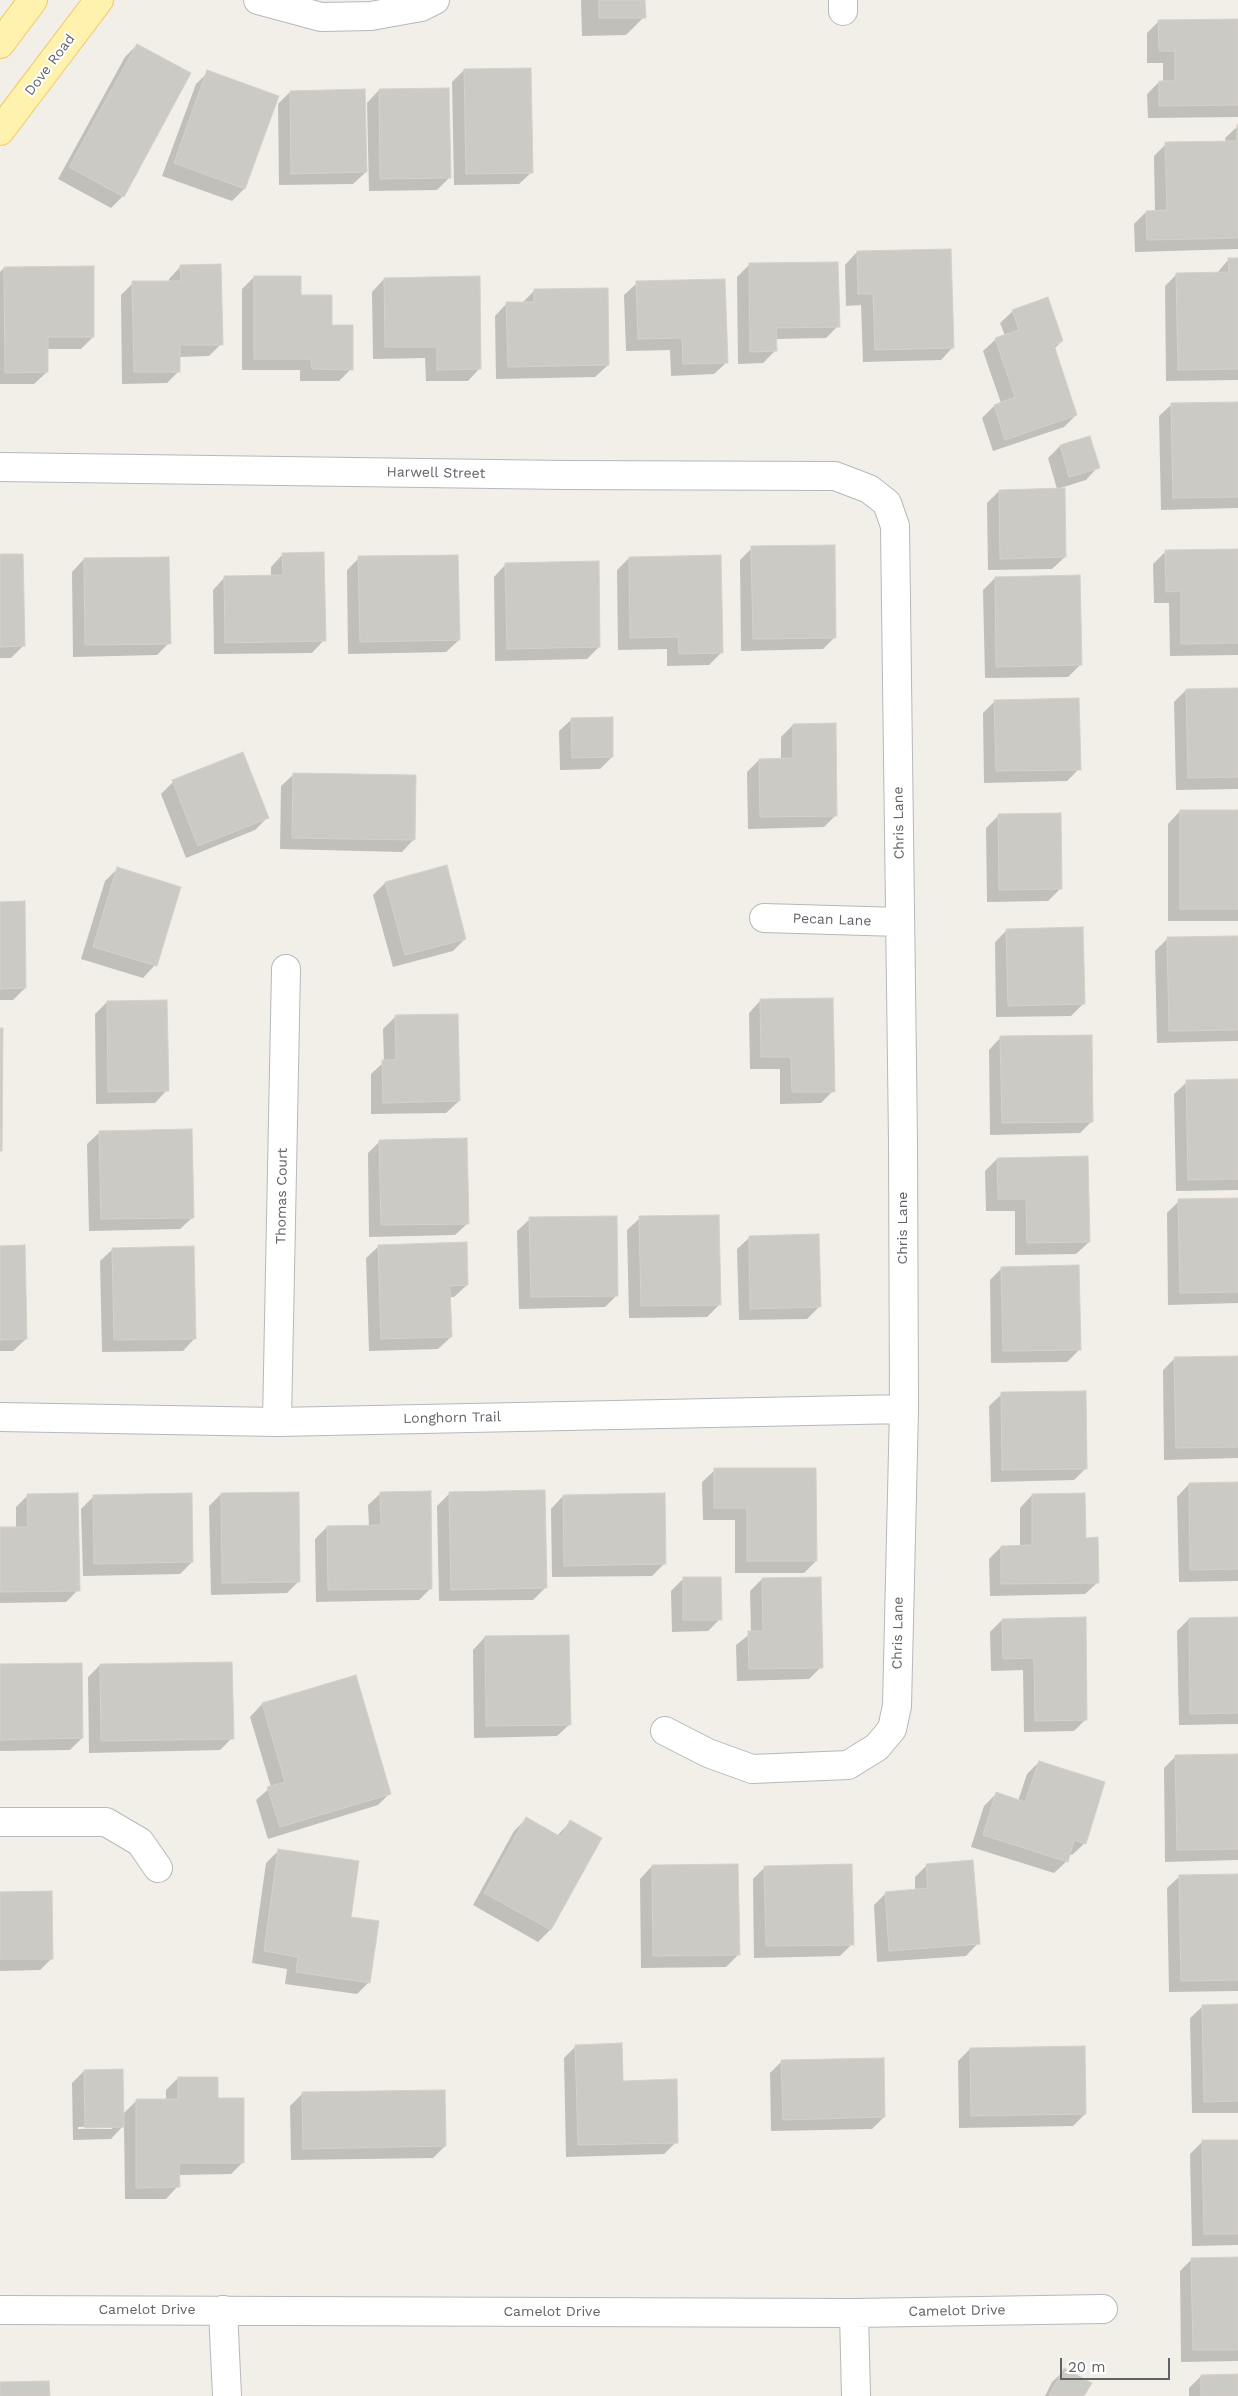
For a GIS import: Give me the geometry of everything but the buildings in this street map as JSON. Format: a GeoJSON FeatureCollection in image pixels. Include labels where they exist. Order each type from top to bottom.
{"type":"FeatureCollection","features":[{"type":"Feature","properties":{"kind":"main road"},"geometry":{"type":"LineString","coordinates":[[0,44],[33,0]]}},
{"type":"Feature","properties":{"kind":"main road","name":"Dove Road"},"geometry":{"type":"LineString","coordinates":[[0,131],[99,0]]}},
{"type":"Feature","properties":{"kind":"street"},"geometry":{"type":"LineString","coordinates":[[258,0],[321,17],[371,16],[421,7],[435,0]]}},
{"type":"Feature","properties":{"kind":"street","name":"Harwell Street"},"geometry":{"type":"LineString","coordinates":[[0,467],[564,475],[836,476],[869,489]]}},
{"type":"Feature","properties":{"kind":"street","name":"Chris Lane"},"geometry":{"type":"LineString","coordinates":[[665,1731],[708,1753],[752,1769],[848,1765],[877,1747],[892,1729],[897,1706],[904,1409],[895,526],[887,503],[869,489]]}},
{"type":"Feature","properties":{"kind":"street","name":"Pecan Lane"},"geometry":{"type":"LineString","coordinates":[[764,918],[900,922]]}},
{"type":"Feature","properties":{"kind":"street","name":"Thomas Court"},"geometry":{"type":"LineString","coordinates":[[278,1422],[286,969]]}},
{"type":"Feature","properties":{"kind":"street","name":"Longhorn Trail"},"geometry":{"type":"LineString","coordinates":[[0,1417],[278,1422],[904,1409]]}},
{"type":"Feature","properties":{"kind":"street"},"geometry":{"type":"LineString","coordinates":[[0,1822],[106,1822],[140,1842],[158,1868]]}},
{"type":"Feature","properties":{"kind":"street","name":"Camelot Drive"},"geometry":{"type":"LineString","coordinates":[[0,2310],[854,2313],[1103,2309]]}},
{"type":"Feature","properties":{"kind":"street"},"geometry":{"type":"LineString","coordinates":[[223,2310],[227,2396]]}},
{"type":"Feature","properties":{"kind":"street"},"geometry":{"type":"LineString","coordinates":[[854,2313],[856,2396]]}}]}
